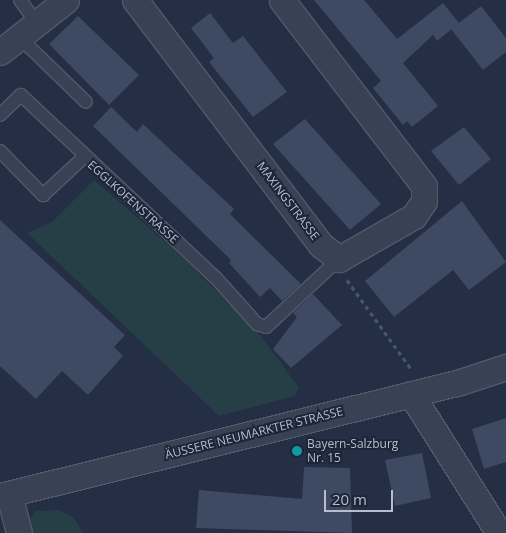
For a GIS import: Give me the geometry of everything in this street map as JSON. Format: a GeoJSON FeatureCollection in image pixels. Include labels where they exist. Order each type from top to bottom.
{"type":"FeatureCollection","features":[{"type":"Feature","properties":{"kind":"street"},"geometry":{"type":"LineString","coordinates":[[0,52],[66,0]]}},
{"type":"Feature","properties":{"kind":"street","name":"MAXINGSTRASSE"},"geometry":{"type":"LineString","coordinates":[[135,0],[321,245],[339,259]]}},
{"type":"Feature","properties":{"kind":"street"},"geometry":{"type":"LineString","coordinates":[[282,0],[424,186],[424,201],[414,216],[339,259]]}},
{"type":"Feature","properties":{"kind":"street","name":"ÄUSSERE NEUMARKTER STRASSE"},"geometry":{"type":"LineString","coordinates":[[4,495],[414,384],[506,367]]}},
{"type":"Feature","properties":{"kind":"street"},"geometry":{"type":"LineString","coordinates":[[414,384],[499,533]]}},
{"type":"Feature","properties":{"kind":"street"},"geometry":{"type":"LineString","coordinates":[[4,495],[19,533]]}},
{"type":"Feature","properties":{"kind":"lane"},"geometry":{"type":"LineString","coordinates":[[20,0],[28,30],[86,102]]}},
{"type":"Feature","properties":{"kind":"lane","name":"EGGLKOFENSTRASSE"},"geometry":{"type":"LineString","coordinates":[[0,115],[21,95],[84,157],[216,278],[257,324],[266,327],[339,259]]}},
{"type":"Feature","properties":{"kind":"lane"},"geometry":{"type":"LineString","coordinates":[[0,151],[43,195],[84,157]]}},
{"type":"Feature","properties":{"kind":"path"},"geometry":{"type":"LineString","coordinates":[[339,259],[346,278],[414,384]]}},
{"type":"Feature","properties":{"kind":"shaded area"},"geometry":{"type":"Polygon","coordinates":[[[94,180],[175,250],[261,336],[299,388],[295,396],[219,416],[27,233],[52,222],[94,180]]]}},
{"type":"Feature","properties":{"kind":"shaded area"},"geometry":{"type":"Polygon","coordinates":[[[59,510],[74,518],[83,533],[33,533],[30,519],[35,511],[59,510]]]}},
{"type":"Feature","properties":{"kind":"building"},"geometry":{"type":"Polygon","coordinates":[[[314,0],[364,0],[397,39],[443,3],[459,23],[437,41],[433,35],[403,63],[438,106],[412,127],[407,121],[403,125],[373,88],[381,81],[314,0]]]}},
{"type":"Feature","properties":{"kind":"building"},"geometry":{"type":"Polygon","coordinates":[[[481,6],[506,38],[506,52],[483,70],[451,29],[481,6]]]}},
{"type":"Feature","properties":{"kind":"building"},"geometry":{"type":"Polygon","coordinates":[[[210,13],[233,43],[243,36],[287,92],[253,117],[209,62],[214,58],[191,28],[210,13]]]}},
{"type":"Feature","properties":{"kind":"building"},"geometry":{"type":"Polygon","coordinates":[[[78,16],[139,75],[109,105],[49,44],[78,16]]]}},
{"type":"Feature","properties":{"kind":"building"},"geometry":{"type":"Polygon","coordinates":[[[111,107],[137,132],[143,124],[234,209],[230,214],[301,284],[282,301],[270,288],[260,297],[229,263],[231,260],[93,126],[111,107]]]}},
{"type":"Feature","properties":{"kind":"building"},"geometry":{"type":"Polygon","coordinates":[[[305,119],[381,204],[350,230],[273,144],[305,119]]]}},
{"type":"Feature","properties":{"kind":"building"},"geometry":{"type":"Polygon","coordinates":[[[464,127],[491,159],[459,185],[431,151],[464,127]]]}},
{"type":"Feature","properties":{"kind":"building"},"geometry":{"type":"Polygon","coordinates":[[[462,201],[506,262],[469,290],[453,270],[394,317],[365,281],[462,201]]]}},
{"type":"Feature","properties":{"kind":"building"},"geometry":{"type":"Polygon","coordinates":[[[0,220],[125,335],[114,347],[123,356],[88,395],[62,371],[36,399],[0,366],[0,220]]]}},
{"type":"Feature","properties":{"kind":"building"},"geometry":{"type":"Polygon","coordinates":[[[313,294],[342,325],[291,368],[273,349],[297,317],[293,313],[313,294]]]}},
{"type":"Feature","properties":{"kind":"building"},"geometry":{"type":"Polygon","coordinates":[[[506,418],[506,462],[484,469],[472,429],[506,418]]]}},
{"type":"Feature","properties":{"kind":"building"},"geometry":{"type":"Polygon","coordinates":[[[422,453],[431,498],[395,506],[385,460],[422,453]]]}},
{"type":"Feature","properties":{"kind":"building"},"geometry":{"type":"Polygon","coordinates":[[[304,467],[350,468],[352,533],[196,528],[199,490],[302,499],[304,467]]]}},
{"type":"Feature","properties":{"kind":"place","name":"Bayern-Salzburg Nr. 15"},"geometry":{"type":"Point","coordinates":[297,451]}}]}
